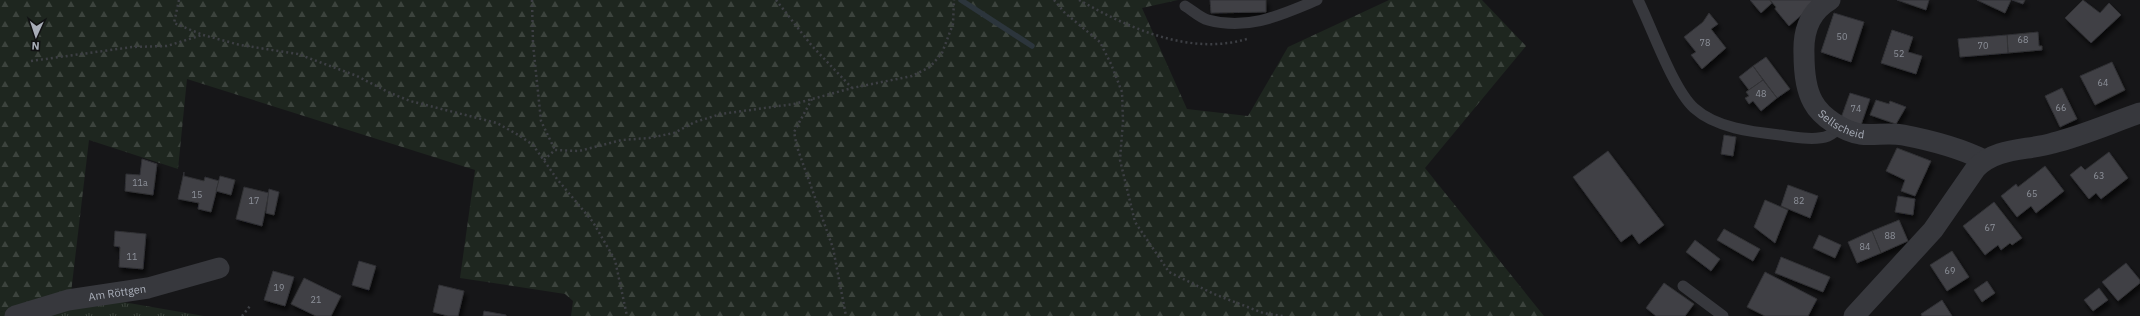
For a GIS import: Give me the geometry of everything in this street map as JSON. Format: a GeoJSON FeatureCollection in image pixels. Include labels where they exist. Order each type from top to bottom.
{"type":"FeatureCollection","features":[{"type":"Feature","properties":{"kind":"street","name":"Sellscheid"},"geometry":{"type":"LineString","coordinates":[[1830,0],[1819,8],[1808,24],[1804,48],[1804,70],[1813,102],[1840,126],[1860,134],[1887,132],[1903,135],[1972,154],[1984,160]]}},
{"type":"Feature","properties":{"kind":"street"},"geometry":{"type":"LineString","coordinates":[[1854,316],[1933,230],[1976,168],[1984,160],[2000,153],[2053,143],[2140,113]]}},
{"type":"Feature","properties":{"kind":"street","name":"Am Röttgen"},"geometry":{"type":"LineString","coordinates":[[15,316],[68,300],[148,288],[219,268]]}},
{"type":"Feature","properties":{"kind":"lane"},"geometry":{"type":"LineString","coordinates":[[1184,6],[1207,20],[1237,24],[1269,20],[1316,0]]}},
{"type":"Feature","properties":{"kind":"lane"},"geometry":{"type":"LineString","coordinates":[[1638,0],[1682,94],[1694,109],[1704,115],[1741,130],[1787,136],[1822,138],[1830,135],[1840,126]]}},
{"type":"Feature","properties":{"kind":"lane"},"geometry":{"type":"LineString","coordinates":[[1683,286],[1722,316]]}},
{"type":"Feature","properties":{"kind":"path"},"geometry":{"type":"LineString","coordinates":[[179,0],[174,23],[203,35],[240,45],[298,54],[357,76],[410,101],[497,123],[533,145],[556,180],[593,222],[615,260],[627,316]]}},
{"type":"Feature","properties":{"kind":"path"},"geometry":{"type":"LineString","coordinates":[[532,0],[533,44],[541,121],[554,150]]}},
{"type":"Feature","properties":{"kind":"path"},"geometry":{"type":"LineString","coordinates":[[776,0],[812,46],[852,88]]}},
{"type":"Feature","properties":{"kind":"path"},"geometry":{"type":"LineString","coordinates":[[544,160],[554,150],[579,151],[622,140],[649,138],[674,133],[695,122],[721,114],[794,104],[852,88],[912,76],[930,67],[942,52],[953,24],[954,0]]}},
{"type":"Feature","properties":{"kind":"path"},"geometry":{"type":"LineString","coordinates":[[1054,0],[1065,13],[1100,42],[1111,64],[1122,92],[1123,121],[1120,160],[1135,222],[1169,272],[1214,294],[1262,313],[1283,316]]}},
{"type":"Feature","properties":{"kind":"path"},"geometry":{"type":"LineString","coordinates":[[31,61],[132,47],[167,46],[203,35]]}},
{"type":"Feature","properties":{"kind":"path"},"geometry":{"type":"LineString","coordinates":[[812,99],[794,132],[797,147],[833,248],[846,316]]}},
{"type":"Feature","properties":{"kind":"path"},"geometry":{"type":"LineString","coordinates":[[242,316],[250,306]]}},
{"type":"Feature","properties":{"kind":"green space"},"geometry":{"type":"Polygon","coordinates":[[[0,0],[1178,0],[1142,8],[1187,109],[1248,116],[1288,47],[1389,0],[1482,0],[1526,46],[1425,168],[1544,316],[571,316],[573,301],[565,294],[460,278],[475,170],[187,79],[178,169],[89,140],[71,293],[0,312],[0,0]]]}},
{"type":"Feature","properties":{"kind":"green space"},"geometry":{"type":"Polygon","coordinates":[[[71,293],[204,316],[0,316],[0,312],[71,293]]]}},
{"type":"Feature","properties":{"kind":"building"},"geometry":{"type":"Polygon","coordinates":[[[1210,0],[1266,0],[1266,12],[1211,13],[1210,0]]]}},
{"type":"Feature","properties":{"kind":"building"},"geometry":{"type":"Polygon","coordinates":[[[1750,0],[1770,0],[1772,3],[1761,13],[1750,0]]]}},
{"type":"Feature","properties":{"kind":"building"},"geometry":{"type":"Polygon","coordinates":[[[1770,0],[1813,0],[1815,3],[1789,26],[1775,9],[1776,7],[1770,0]]]}},
{"type":"Feature","properties":{"kind":"building"},"geometry":{"type":"Polygon","coordinates":[[[1897,0],[1929,0],[1926,10],[1897,0]]]}},
{"type":"Feature","properties":{"kind":"building"},"geometry":{"type":"Polygon","coordinates":[[[1977,0],[2011,0],[2005,13],[1977,0]]]}},
{"type":"Feature","properties":{"kind":"building"},"geometry":{"type":"Polygon","coordinates":[[[2012,0],[2025,0],[2023,4],[2012,0]]]}},
{"type":"Feature","properties":{"kind":"building"},"geometry":{"type":"Polygon","coordinates":[[[2083,0],[2100,13],[2109,3],[2121,15],[2091,43],[2065,18],[2083,0]]]}},
{"type":"Feature","properties":{"kind":"building"},"geometry":{"type":"Polygon","coordinates":[[[1709,13],[1718,24],[1711,29],[1726,48],[1702,69],[1691,55],[1696,52],[1684,37],[1703,22],[1709,13]]]}},
{"type":"Feature","properties":{"kind":"building"},"geometry":{"type":"Polygon","coordinates":[[[1834,13],[1864,22],[1851,62],[1821,52],[1834,13]]]}},
{"type":"Feature","properties":{"kind":"building"},"geometry":{"type":"Polygon","coordinates":[[[1892,30],[1913,37],[1908,52],[1922,56],[1916,74],[1881,63],[1892,30]]]}},
{"type":"Feature","properties":{"kind":"building"},"geometry":{"type":"Polygon","coordinates":[[[2038,32],[2039,46],[2042,46],[2042,50],[2008,53],[2007,35],[2038,32]]]}},
{"type":"Feature","properties":{"kind":"building"},"geometry":{"type":"Polygon","coordinates":[[[2007,35],[2008,53],[1960,57],[1958,39],[2007,35]]]}},
{"type":"Feature","properties":{"kind":"building"},"geometry":{"type":"Polygon","coordinates":[[[1766,57],[1790,89],[1777,98],[1753,66],[1766,57]]]}},
{"type":"Feature","properties":{"kind":"building"},"geometry":{"type":"Polygon","coordinates":[[[2112,62],[2125,90],[2095,105],[2080,76],[2112,62]]]}},
{"type":"Feature","properties":{"kind":"building"},"geometry":{"type":"Polygon","coordinates":[[[1753,66],[1763,80],[1749,90],[1739,77],[1753,66]]]}},
{"type":"Feature","properties":{"kind":"building"},"geometry":{"type":"Polygon","coordinates":[[[1763,80],[1777,98],[1761,111],[1753,101],[1749,104],[1745,98],[1749,96],[1746,92],[1763,80]]]}},
{"type":"Feature","properties":{"kind":"building"},"geometry":{"type":"Polygon","coordinates":[[[2062,88],[2077,119],[2060,127],[2045,96],[2062,88]]]}},
{"type":"Feature","properties":{"kind":"building"},"geometry":{"type":"Polygon","coordinates":[[[1850,93],[1870,99],[1861,125],[1841,118],[1850,93]]]}},
{"type":"Feature","properties":{"kind":"building"},"geometry":{"type":"Polygon","coordinates":[[[1876,100],[1889,104],[1890,101],[1906,107],[1896,124],[1870,115],[1876,100]]]}},
{"type":"Feature","properties":{"kind":"building"},"geometry":{"type":"Polygon","coordinates":[[[1724,135],[1736,137],[1733,156],[1721,154],[1724,135]]]}},
{"type":"Feature","properties":{"kind":"building"},"geometry":{"type":"Polygon","coordinates":[[[1897,148],[1931,161],[1915,196],[1901,191],[1905,180],[1886,171],[1897,148]]]}},
{"type":"Feature","properties":{"kind":"building"},"geometry":{"type":"Polygon","coordinates":[[[1608,151],[1664,225],[1639,244],[1632,234],[1621,242],[1573,177],[1608,151]]]}},
{"type":"Feature","properties":{"kind":"building"},"geometry":{"type":"Polygon","coordinates":[[[2109,152],[2128,178],[2101,199],[2096,193],[2089,199],[2070,175],[2081,166],[2085,170],[2109,152]]]}},
{"type":"Feature","properties":{"kind":"building"},"geometry":{"type":"Polygon","coordinates":[[[142,159],[157,164],[153,195],[125,191],[126,174],[140,175],[142,159]]]}},
{"type":"Feature","properties":{"kind":"building"},"geometry":{"type":"Polygon","coordinates":[[[2045,166],[2064,191],[2036,213],[2031,206],[2017,217],[2001,196],[2016,184],[2018,187],[2045,166]]]}},
{"type":"Feature","properties":{"kind":"building"},"geometry":{"type":"Polygon","coordinates":[[[184,172],[184,176],[204,181],[205,177],[219,181],[211,212],[198,209],[199,203],[178,199],[184,172]]]}},
{"type":"Feature","properties":{"kind":"building"},"geometry":{"type":"Polygon","coordinates":[[[220,176],[235,180],[231,195],[216,191],[220,176]]]}},
{"type":"Feature","properties":{"kind":"building"},"geometry":{"type":"Polygon","coordinates":[[[1788,185],[1818,196],[1810,218],[1781,206],[1788,185]]]}},
{"type":"Feature","properties":{"kind":"building"},"geometry":{"type":"Polygon","coordinates":[[[244,187],[269,193],[262,226],[236,219],[244,187]]]}},
{"type":"Feature","properties":{"kind":"building"},"geometry":{"type":"Polygon","coordinates":[[[269,189],[279,192],[274,215],[266,213],[269,189]]]}},
{"type":"Feature","properties":{"kind":"building"},"geometry":{"type":"Polygon","coordinates":[[[1898,196],[1915,199],[1913,215],[1895,212],[1898,196]]]}},
{"type":"Feature","properties":{"kind":"building"},"geometry":{"type":"Polygon","coordinates":[[[1765,200],[1788,210],[1775,243],[1754,227],[1765,200]]]}},
{"type":"Feature","properties":{"kind":"building"},"geometry":{"type":"Polygon","coordinates":[[[1994,202],[2022,238],[2012,245],[2010,243],[2001,250],[1998,245],[1985,255],[1963,226],[1994,202]]]}},
{"type":"Feature","properties":{"kind":"building"},"geometry":{"type":"Polygon","coordinates":[[[1899,220],[1908,241],[1881,253],[1872,231],[1899,220]]]}},
{"type":"Feature","properties":{"kind":"building"},"geometry":{"type":"Polygon","coordinates":[[[1724,229],[1760,249],[1753,261],[1717,240],[1724,229]]]}},
{"type":"Feature","properties":{"kind":"building"},"geometry":{"type":"Polygon","coordinates":[[[115,231],[146,234],[143,269],[119,267],[120,247],[114,246],[115,231]]]}},
{"type":"Feature","properties":{"kind":"building"},"geometry":{"type":"Polygon","coordinates":[[[1872,231],[1881,253],[1857,263],[1848,242],[1872,231]]]}},
{"type":"Feature","properties":{"kind":"building"},"geometry":{"type":"Polygon","coordinates":[[[1819,235],[1841,245],[1835,258],[1813,248],[1819,235]]]}},
{"type":"Feature","properties":{"kind":"building"},"geometry":{"type":"Polygon","coordinates":[[[1695,240],[1720,259],[1711,271],[1686,252],[1695,240]]]}},
{"type":"Feature","properties":{"kind":"building"},"geometry":{"type":"Polygon","coordinates":[[[1952,251],[1969,277],[1947,291],[1930,265],[1952,251]]]}},
{"type":"Feature","properties":{"kind":"building"},"geometry":{"type":"Polygon","coordinates":[[[1781,257],[1830,277],[1823,292],[1775,273],[1781,257]]]}},
{"type":"Feature","properties":{"kind":"building"},"geometry":{"type":"Polygon","coordinates":[[[359,261],[376,266],[369,290],[352,285],[359,261]]]}},
{"type":"Feature","properties":{"kind":"building"},"geometry":{"type":"Polygon","coordinates":[[[2126,263],[2140,280],[2140,283],[2118,301],[2102,282],[2126,263]]]}},
{"type":"Feature","properties":{"kind":"building"},"geometry":{"type":"Polygon","coordinates":[[[273,271],[294,277],[285,306],[264,300],[273,271]]]}},
{"type":"Feature","properties":{"kind":"building"},"geometry":{"type":"Polygon","coordinates":[[[1765,272],[1817,299],[1808,316],[1765,316],[1747,307],[1765,272]]]}},
{"type":"Feature","properties":{"kind":"building"},"geometry":{"type":"Polygon","coordinates":[[[304,278],[341,296],[331,316],[316,316],[291,304],[304,278]]]}},
{"type":"Feature","properties":{"kind":"building"},"geometry":{"type":"Polygon","coordinates":[[[1987,281],[1995,293],[1982,302],[1974,290],[1987,281]]]}},
{"type":"Feature","properties":{"kind":"building"},"geometry":{"type":"Polygon","coordinates":[[[1664,283],[1694,304],[1685,316],[1656,316],[1646,308],[1664,283]]]}},
{"type":"Feature","properties":{"kind":"building"},"geometry":{"type":"Polygon","coordinates":[[[439,285],[464,291],[458,316],[448,316],[433,312],[439,285]]]}},
{"type":"Feature","properties":{"kind":"building"},"geometry":{"type":"Polygon","coordinates":[[[2099,288],[2108,300],[2093,311],[2084,300],[2099,288]]]}},
{"type":"Feature","properties":{"kind":"building"},"geometry":{"type":"Polygon","coordinates":[[[1942,300],[1952,316],[1922,316],[1921,314],[1942,300]]]}},
{"type":"Feature","properties":{"kind":"building"},"geometry":{"type":"Polygon","coordinates":[[[484,311],[506,315],[506,316],[483,316],[484,311]]]}},
{"type":"Feature","properties":{"kind":"waterway"},"geometry":{"type":"LineString","coordinates":[[961,0],[1032,46]]}}]}
